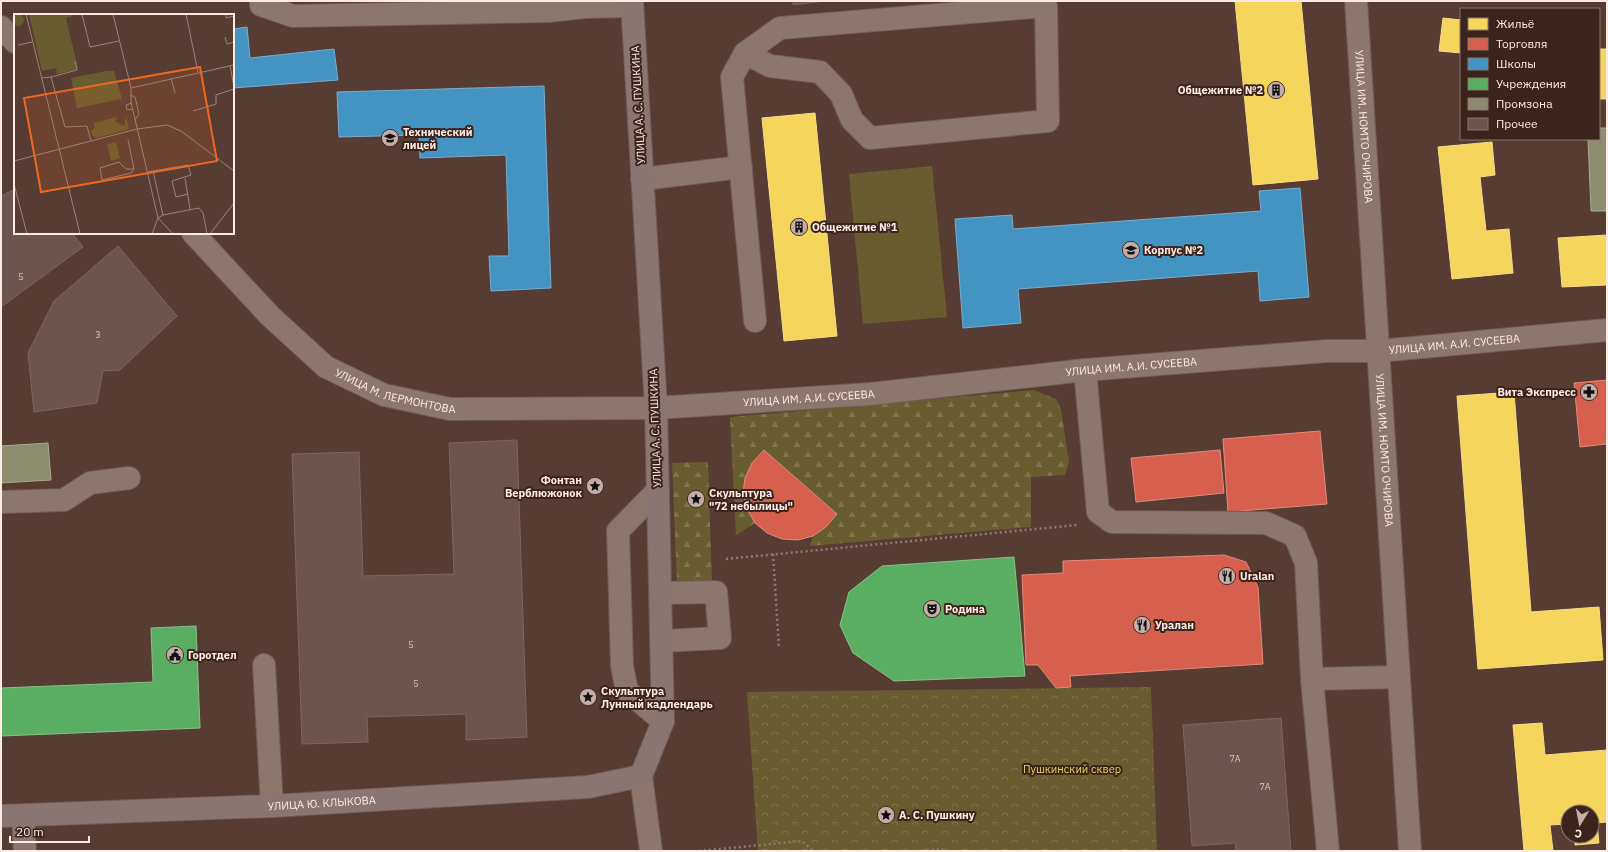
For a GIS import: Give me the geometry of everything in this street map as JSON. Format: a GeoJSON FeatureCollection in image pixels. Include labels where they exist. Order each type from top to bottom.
{"type":"FeatureCollection","features":[{"type":"Feature","properties":{"kind":"main road","name":"УЛИЦА А. С. ПУШКИНА"},"geometry":{"type":"LineString","coordinates":[[632,4],[656,408],[664,721],[641,776]]}},
{"type":"Feature","properties":{"kind":"main road","name":"УЛИЦА Ю. КЛЫКОВА"},"geometry":{"type":"LineString","coordinates":[[1,816],[272,806],[588,787],[641,776]]}},
{"type":"Feature","properties":{"kind":"main road"},"geometry":{"type":"LineString","coordinates":[[23,816],[25,851]]}},
{"type":"Feature","properties":{"kind":"street"},"geometry":{"type":"LineString","coordinates":[[261,1],[261,5],[293,16],[548,11],[584,4],[632,4]]}},
{"type":"Feature","properties":{"kind":"street","name":"УЛИЦА ИМ. НОМТО ОЧИРОВА"},"geometry":{"type":"LineString","coordinates":[[1356,1],[1410,851]]}},
{"type":"Feature","properties":{"kind":"street"},"geometry":{"type":"LineString","coordinates":[[745,53],[770,66],[820,72],[841,94],[852,120],[870,138],[1048,121],[1046,6],[780,28],[745,53],[732,77],[755,321]]}},
{"type":"Feature","properties":{"kind":"street"},"geometry":{"type":"LineString","coordinates":[[1,27],[14,41]]}},
{"type":"Feature","properties":{"kind":"street"},"geometry":{"type":"LineString","coordinates":[[642,179],[741,167]]}},
{"type":"Feature","properties":{"kind":"street","name":"УЛИЦА М. ЛЕРМОНТОВА"},"geometry":{"type":"LineString","coordinates":[[194,234],[270,316],[326,367],[384,395],[450,409],[656,408]]}},
{"type":"Feature","properties":{"kind":"street","name":"УЛИЦА ИМ. А.И. СУСЕЕВА"},"geometry":{"type":"LineString","coordinates":[[656,408],[870,394],[1085,370],[1327,351],[1379,351],[1607,330]]}},
{"type":"Feature","properties":{"kind":"street"},"geometry":{"type":"LineString","coordinates":[[1085,370],[1098,512],[1112,522],[1266,523],[1295,536],[1306,563],[1312,679],[1328,851]]}},
{"type":"Feature","properties":{"kind":"street"},"geometry":{"type":"LineString","coordinates":[[1,502],[64,500],[90,482],[130,478]]}},
{"type":"Feature","properties":{"kind":"street"},"geometry":{"type":"LineString","coordinates":[[658,490],[618,531],[622,666],[627,691],[664,721]]}},
{"type":"Feature","properties":{"kind":"street"},"geometry":{"type":"LineString","coordinates":[[661,593],[716,592],[720,638],[662,641]]}},
{"type":"Feature","properties":{"kind":"street"},"geometry":{"type":"LineString","coordinates":[[264,665],[272,806]]}},
{"type":"Feature","properties":{"kind":"street"},"geometry":{"type":"LineString","coordinates":[[1312,679],[1398,678]]}},
{"type":"Feature","properties":{"kind":"street"},"geometry":{"type":"LineString","coordinates":[[641,776],[651,851]]}},
{"type":"Feature","properties":{"kind":"path"},"geometry":{"type":"LineString","coordinates":[[726,559],[1112,522]]}},
{"type":"Feature","properties":{"kind":"path"},"geometry":{"type":"LineString","coordinates":[[773,554],[779,648]]}},
{"type":"Feature","properties":{"kind":"path"},"geometry":{"type":"LineString","coordinates":[[699,851],[802,841],[813,851]]}},
{"type":"Feature","properties":{"kind":"path"},"geometry":{"type":"LineString","coordinates":[[917,851],[942,849],[943,851]]}},
{"type":"Feature","properties":{"kind":"green space"},"geometry":{"type":"Polygon","coordinates":[[[932,166],[947,317],[863,324],[849,174],[932,166]]]}},
{"type":"Feature","properties":{"kind":"green space"},"geometry":{"type":"Polygon","coordinates":[[[1034,390],[1056,399],[1061,409],[1069,462],[1065,475],[1031,477],[1031,527],[810,546],[813,536],[826,527],[837,514],[764,450],[751,467],[744,484],[746,502],[755,523],[736,535],[730,417],[1034,390]]]}},
{"type":"Feature","properties":{"kind":"green space"},"geometry":{"type":"Polygon","coordinates":[[[708,462],[712,583],[677,584],[672,463],[708,462]]]}},
{"type":"Feature","properties":{"kind":"green space","name":"Пушкинский сквер"},"geometry":{"type":"Polygon","coordinates":[[[1151,687],[1157,851],[758,851],[747,692],[1151,687]]]}},
{"type":"Feature","properties":{"kind":"building: Жильё","name":"Общежитие №2"},"geometry":{"type":"Polygon","coordinates":[[[1235,1],[1301,1],[1318,179],[1253,185],[1235,1]]]}},
{"type":"Feature","properties":{"kind":"building: Жильё"},"geometry":{"type":"Polygon","coordinates":[[[1443,18],[1460,20],[1460,53],[1439,51],[1443,18]]]}},
{"type":"Feature","properties":{"kind":"building: Жильё"},"geometry":{"type":"Polygon","coordinates":[[[1600,49],[1607,49],[1607,99],[1600,99],[1600,49]]]}},
{"type":"Feature","properties":{"kind":"building: Жильё","name":"Общежитие №1"},"geometry":{"type":"Polygon","coordinates":[[[815,113],[837,336],[784,341],[762,118],[815,113]]]}},
{"type":"Feature","properties":{"kind":"building: Жильё"},"geometry":{"type":"Polygon","coordinates":[[[1492,142],[1495,175],[1480,177],[1486,231],[1509,229],[1513,273],[1452,279],[1438,147],[1492,142]]]}},
{"type":"Feature","properties":{"kind":"building: Жильё"},"geometry":{"type":"Polygon","coordinates":[[[1607,235],[1607,285],[1562,287],[1558,238],[1607,235]]]}},
{"type":"Feature","properties":{"kind":"building: Жильё"},"geometry":{"type":"Polygon","coordinates":[[[1514,392],[1531,612],[1599,607],[1603,660],[1478,669],[1457,396],[1514,392]]]}},
{"type":"Feature","properties":{"kind":"building: Жильё"},"geometry":{"type":"Polygon","coordinates":[[[1542,723],[1545,755],[1607,750],[1607,822],[1600,823],[1600,804],[1560,804],[1560,824],[1550,825],[1553,851],[1524,851],[1513,725],[1542,723]]]}},
{"type":"Feature","properties":{"kind":"building: Торговля"},"geometry":{"type":"Polygon","coordinates":[[[1607,380],[1607,444],[1580,447],[1574,383],[1607,380]]]}},
{"type":"Feature","properties":{"kind":"building: Торговля"},"geometry":{"type":"Polygon","coordinates":[[[1320,431],[1327,504],[1228,512],[1223,439],[1320,431]]]}},
{"type":"Feature","properties":{"kind":"building: Торговля"},"geometry":{"type":"Polygon","coordinates":[[[764,450],[837,514],[826,527],[813,536],[798,540],[782,539],[767,533],[755,523],[747,509],[743,493],[745,478],[752,463],[764,450]]]}},
{"type":"Feature","properties":{"kind":"building: Торговля"},"geometry":{"type":"Polygon","coordinates":[[[1220,450],[1224,493],[1136,502],[1131,458],[1220,450]]]}},
{"type":"Feature","properties":{"kind":"building: Торговля","name":"Уралан"},"geometry":{"type":"Polygon","coordinates":[[[1224,555],[1246,562],[1258,587],[1263,664],[1070,676],[1071,687],[1056,688],[1038,665],[1026,665],[1022,575],[1063,573],[1063,561],[1224,555]]]}},
{"type":"Feature","properties":{"kind":"building: Школы"},"geometry":{"type":"Polygon","coordinates":[[[247,27],[250,58],[334,49],[338,80],[234,88],[234,29],[247,27]]]}},
{"type":"Feature","properties":{"kind":"building: Школы"},"geometry":{"type":"Polygon","coordinates":[[[544,86],[551,288],[491,291],[489,256],[509,256],[506,155],[420,158],[419,135],[339,137],[337,92],[544,86]]]}},
{"type":"Feature","properties":{"kind":"building: Школы","name":"Корпус №2"},"geometry":{"type":"Polygon","coordinates":[[[1300,188],[1309,297],[1260,301],[1258,271],[1018,289],[1021,323],[963,328],[955,219],[1012,215],[1013,229],[1261,211],[1259,191],[1300,188]]]}},
{"type":"Feature","properties":{"kind":"building: Учреждения","name":"Родина"},"geometry":{"type":"Polygon","coordinates":[[[1014,557],[1025,676],[894,681],[853,653],[840,625],[849,592],[882,566],[1014,557]]]}},
{"type":"Feature","properties":{"kind":"building: Учреждения","name":"Горотдел"},"geometry":{"type":"Polygon","coordinates":[[[196,626],[200,728],[1,736],[1,688],[153,682],[151,628],[196,626]]]}},
{"type":"Feature","properties":{"kind":"building: Промзона"},"geometry":{"type":"Polygon","coordinates":[[[1600,128],[1607,128],[1607,211],[1591,211],[1588,140],[1600,140],[1600,128]]]}},
{"type":"Feature","properties":{"kind":"building: Промзона"},"geometry":{"type":"Polygon","coordinates":[[[48,443],[51,480],[1,483],[1,446],[48,443]]]}},
{"type":"Feature","properties":{"kind":"building: Прочее"},"geometry":{"type":"Polygon","coordinates":[[[793,1],[824,1],[793,5],[793,1]]]}},
{"type":"Feature","properties":{"kind":"building: Прочее"},"geometry":{"type":"Polygon","coordinates":[[[14,190],[14,234],[73,234],[83,247],[1,307],[1,196],[14,190]]]}},
{"type":"Feature","properties":{"kind":"building: Прочее"},"geometry":{"type":"Polygon","coordinates":[[[118,246],[177,316],[120,370],[103,371],[97,403],[34,412],[28,353],[54,301],[118,246]]]}},
{"type":"Feature","properties":{"kind":"building: Прочее"},"geometry":{"type":"Polygon","coordinates":[[[517,440],[527,737],[466,740],[466,714],[367,717],[368,742],[302,744],[292,454],[359,452],[363,576],[454,574],[449,443],[517,440]]]}},
{"type":"Feature","properties":{"kind":"building: Прочее"},"geometry":{"type":"Polygon","coordinates":[[[1281,718],[1291,851],[1236,851],[1235,843],[1192,846],[1183,725],[1281,718]]]}},
{"type":"Feature","properties":{"kind":"place","name":"Общежитие №2"},"geometry":{"type":"Point","coordinates":[1276,90]}},
{"type":"Feature","properties":{"kind":"place","name":"Технический лицей"},"geometry":{"type":"Point","coordinates":[390,138]}},
{"type":"Feature","properties":{"kind":"place","name":"Общежитие №1"},"geometry":{"type":"Point","coordinates":[799,227]}},
{"type":"Feature","properties":{"kind":"place","name":"Корпус №2"},"geometry":{"type":"Point","coordinates":[1131,250]}},
{"type":"Feature","properties":{"kind":"place","name":"Вита Экспресс"},"geometry":{"type":"Point","coordinates":[1589,392]}},
{"type":"Feature","properties":{"kind":"place","name":"Фонтан Верблюжонок"},"geometry":{"type":"Point","coordinates":[595,486]}},
{"type":"Feature","properties":{"kind":"place","name":"Скульптура \"72 небылицы\""},"geometry":{"type":"Point","coordinates":[696,499]}},
{"type":"Feature","properties":{"kind":"place","name":"Uralan"},"geometry":{"type":"Point","coordinates":[1227,576]}},
{"type":"Feature","properties":{"kind":"place","name":"Родина"},"geometry":{"type":"Point","coordinates":[932,609]}},
{"type":"Feature","properties":{"kind":"place","name":"Уралан"},"geometry":{"type":"Point","coordinates":[1142,625]}},
{"type":"Feature","properties":{"kind":"place","name":"Горотдел"},"geometry":{"type":"Point","coordinates":[175,655]}},
{"type":"Feature","properties":{"kind":"place","name":"Скульптура Лунный кадлендарь"},"geometry":{"type":"Point","coordinates":[588,697]}},
{"type":"Feature","properties":{"kind":"place","name":"А. С. Пушкину"},"geometry":{"type":"Point","coordinates":[886,815]}}]}
